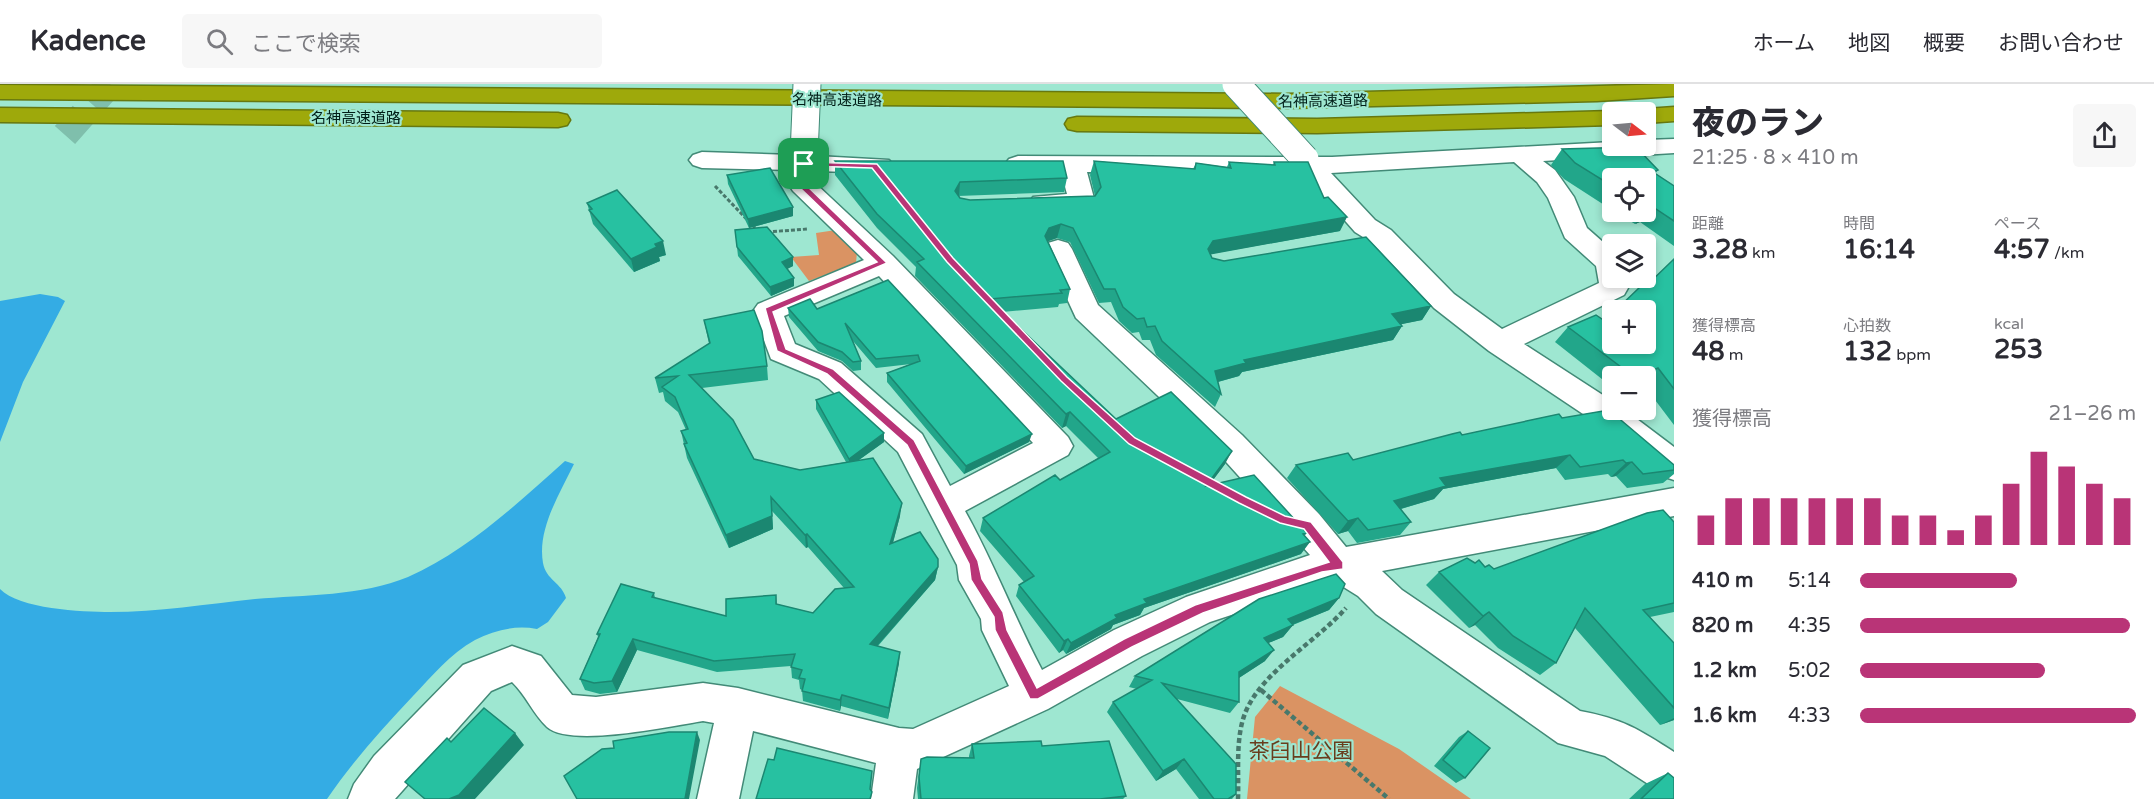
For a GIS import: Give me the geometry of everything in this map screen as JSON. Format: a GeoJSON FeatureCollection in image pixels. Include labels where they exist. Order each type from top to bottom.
{"type":"FeatureCollection","features":[{"type":"Feature","properties":{"kind":"highway","name":"名神高速道路"},"geometry":{"type":"LineString","coordinates":[[0,92],[1254,102],[1454,98],[1674,89]]}},
{"type":"Feature","properties":{"kind":"highway"},"geometry":{"type":"LineString","coordinates":[[1656,115],[1674,114]]}},
{"type":"Feature","properties":{"kind":"highway","name":"名神高速道路"},"geometry":{"type":"LineString","coordinates":[[0,116],[587,120]]}},
{"type":"Feature","properties":{"kind":"highway","name":"名神高速道路"},"geometry":{"type":"LineString","coordinates":[[1054,124],[1317,126],[1602,118]]}},
{"type":"Feature","properties":{"kind":"highway","name":"名神高速道路"},"geometry":{"type":"LineString","coordinates":[[778,122],[826,122]]}},
{"type":"Feature","properties":{"kind":"street"},"geometry":{"type":"LineString","coordinates":[[807,84],[802,186],[883,263],[1056,446],[945,505]]}},
{"type":"Feature","properties":{"kind":"street"},"geometry":{"type":"LineString","coordinates":[[1236,84],[1318,162]]}},
{"type":"Feature","properties":{"kind":"street"},"geometry":{"type":"LineString","coordinates":[[1258,84],[1365,226],[1381,236],[1444,301],[1500,343],[1667,454]]}},
{"type":"Feature","properties":{"kind":"street"},"geometry":{"type":"LineString","coordinates":[[991,164],[1318,162],[1520,155],[1674,146]]}},
{"type":"Feature","properties":{"kind":"street"},"geometry":{"type":"LineString","coordinates":[[1500,343],[1614,288],[1609,262],[1575,232],[1561,197],[1546,176],[1520,155]]}},
{"type":"Feature","properties":{"kind":"street"},"geometry":{"type":"LineString","coordinates":[[702,160],[804,160],[909,165]]}},
{"type":"Feature","properties":{"kind":"street"},"geometry":{"type":"LineString","coordinates":[[1014,203],[1082,202],[1072,164]]}},
{"type":"Feature","properties":{"kind":"street"},"geometry":{"type":"LineString","coordinates":[[1346,242],[1381,236]]}},
{"type":"Feature","properties":{"kind":"street"},"geometry":{"type":"LineString","coordinates":[[1058,249],[1086,311],[1230,444],[1355,575],[1389,602],[1572,729],[1613,737],[1674,776]]}},
{"type":"Feature","properties":{"kind":"street"},"geometry":{"type":"LineString","coordinates":[[883,263],[768,310],[782,351],[830,371],[910,442],[975,564],[977,580],[999,616],[1001,630],[1034,695]]}},
{"type":"Feature","properties":{"kind":"street"},"geometry":{"type":"LineString","coordinates":[[369,799],[389,771],[477,678],[512,664],[527,669],[562,714],[596,717],[703,702],[738,707],[899,749],[914,750],[1034,695],[1128,643],[1199,609],[1322,567],[1355,575],[1674,502]]}},
{"type":"Feature","properties":{"kind":"street"},"geometry":{"type":"LineString","coordinates":[[718,799],[738,707]]}},
{"type":"Feature","properties":{"kind":"street"},"geometry":{"type":"LineString","coordinates":[[892,799],[899,749]]}},
{"type":"Feature","properties":{"kind":"path"},"geometry":{"type":"LineString","coordinates":[[1238,799],[1245,711],[1271,677],[1334,623],[1348,605],[1355,575]]}},
{"type":"Feature","properties":{"kind":"path"},"geometry":{"type":"LineString","coordinates":[[1261,690],[1389,799]]}},
{"type":"Feature","properties":{"kind":"green space"},"geometry":{"type":"Polygon","coordinates":[[[836,230],[857,252],[856,263],[809,281],[791,257],[819,255],[816,233],[836,230]]]}},
{"type":"Feature","properties":{"kind":"green space","name":"茶臼山公園"},"geometry":{"type":"Polygon","coordinates":[[[1280,686],[1399,749],[1471,799],[1247,799],[1255,717],[1280,686]]]}},
{"type":"Feature","properties":{"kind":"water"},"geometry":{"type":"Polygon","coordinates":[[[40,294],[58,297],[65,301],[23,382],[0,442],[0,301],[40,294]]]}},
{"type":"Feature","properties":{"kind":"water"},"geometry":{"type":"Polygon","coordinates":[[[565,461],[574,464],[546,524],[542,550],[547,574],[566,598],[548,622],[537,629],[513,628],[490,634],[475,640],[449,659],[379,733],[327,799],[0,799],[0,589],[21,601],[52,608],[128,612],[255,599],[333,594],[372,588],[408,577],[451,554],[529,494],[565,461]]]}},
{"type":"Feature","properties":{"kind":"building"},"geometry":{"type":"Polygon","coordinates":[[[1602,148],[1602,156],[1645,156],[1658,170],[1656,171],[1656,168],[1602,168],[1602,180],[1575,163],[1562,149],[1602,148]]]}},
{"type":"Feature","properties":{"kind":"building"},"geometry":{"type":"Polygon","coordinates":[[[835,161],[1063,161],[1067,178],[960,182],[955,191],[960,198],[970,200],[1095,196],[1101,187],[1094,161],[1195,169],[1196,163],[1231,168],[1229,162],[1275,165],[1274,162],[1308,162],[1324,198],[1328,197],[1347,217],[1213,241],[1208,249],[1212,258],[1224,261],[1366,237],[1431,306],[1392,314],[1402,326],[1244,360],[1246,363],[1215,371],[1221,394],[1162,341],[1155,326],[1147,327],[1144,318],[1137,319],[1123,307],[1115,289],[1104,289],[1073,228],[1061,224],[1049,228],[1045,236],[1070,289],[1060,290],[1062,293],[989,299],[1116,419],[1171,392],[1232,451],[1206,486],[1254,475],[1307,533],[1303,534],[1310,542],[1144,599],[1147,603],[1115,615],[1117,618],[1071,643],[1068,639],[1064,641],[1019,585],[1034,576],[983,518],[1055,475],[1060,480],[1110,452],[1070,412],[1066,414],[917,262],[924,259],[877,214],[835,161]]]}},
{"type":"Feature","properties":{"kind":"building"},"geometry":{"type":"Polygon","coordinates":[[[770,168],[793,207],[748,219],[727,175],[770,168]]]}},
{"type":"Feature","properties":{"kind":"building"},"geometry":{"type":"Polygon","coordinates":[[[1656,174],[1674,186],[1674,221],[1656,209],[1656,174]]]}},
{"type":"Feature","properties":{"kind":"building"},"geometry":{"type":"Polygon","coordinates":[[[617,190],[663,241],[655,244],[657,247],[631,259],[589,210],[592,209],[587,203],[617,190]]]}},
{"type":"Feature","properties":{"kind":"building"},"geometry":{"type":"Polygon","coordinates":[[[767,227],[793,257],[782,262],[794,278],[770,287],[737,247],[735,230],[767,227]]]}},
{"type":"Feature","properties":{"kind":"building"},"geometry":{"type":"Polygon","coordinates":[[[1674,259],[1674,389],[1656,366],[1620,366],[1604,354],[1656,354],[1656,300],[1626,300],[1639,288],[1656,288],[1656,276],[1674,259]]]}},
{"type":"Feature","properties":{"kind":"building"},"geometry":{"type":"Polygon","coordinates":[[[888,280],[1032,434],[966,466],[887,373],[920,361],[918,355],[876,359],[845,323],[861,361],[853,362],[842,352],[818,342],[788,308],[810,299],[817,309],[888,280]]]}},
{"type":"Feature","properties":{"kind":"building"},"geometry":{"type":"Polygon","coordinates":[[[754,310],[762,331],[767,366],[689,375],[733,420],[754,459],[800,470],[873,458],[902,503],[890,544],[920,532],[938,559],[938,567],[870,644],[900,652],[889,708],[842,695],[840,700],[802,691],[805,679],[799,678],[802,670],[791,667],[795,654],[714,661],[633,639],[612,681],[594,683],[580,679],[600,634],[597,634],[621,584],[654,593],[652,597],[726,616],[726,599],[776,595],[776,604],[813,613],[835,589],[854,587],[771,497],[772,516],[726,535],[684,444],[687,443],[681,431],[688,429],[675,397],[662,387],[678,376],[655,378],[710,343],[704,320],[754,310]]]}},
{"type":"Feature","properties":{"kind":"building"},"geometry":{"type":"Polygon","coordinates":[[[1596,315],[1602,319],[1602,353],[1568,327],[1596,315]]]}},
{"type":"Feature","properties":{"kind":"building"},"geometry":{"type":"Polygon","coordinates":[[[839,392],[884,433],[849,459],[816,400],[839,392]]]}},
{"type":"Feature","properties":{"kind":"building"},"geometry":{"type":"Polygon","coordinates":[[[1602,411],[1602,420],[1621,420],[1674,465],[1674,470],[1643,474],[1632,462],[1626,463],[1623,460],[1580,467],[1570,455],[1440,478],[1446,486],[1394,501],[1411,522],[1368,530],[1358,518],[1348,521],[1296,465],[1348,453],[1353,460],[1460,432],[1462,435],[1559,414],[1562,418],[1602,411]]]}},
{"type":"Feature","properties":{"kind":"building"},"geometry":{"type":"Polygon","coordinates":[[[1663,510],[1674,522],[1674,603],[1643,610],[1674,643],[1674,708],[1585,608],[1556,663],[1513,636],[1489,612],[1483,616],[1439,572],[1467,558],[1475,563],[1479,560],[1485,567],[1489,565],[1494,569],[1647,513],[1663,510]]]}},
{"type":"Feature","properties":{"kind":"building"},"geometry":{"type":"Polygon","coordinates":[[[1336,574],[1345,584],[1339,598],[1288,619],[1293,625],[1264,638],[1274,650],[1239,672],[1239,702],[1162,683],[1236,764],[1236,794],[1228,799],[1214,799],[1184,759],[1163,771],[1113,702],[1152,680],[1135,676],[1259,599],[1336,574]]]}},
{"type":"Feature","properties":{"kind":"building"},"geometry":{"type":"Polygon","coordinates":[[[484,708],[515,733],[459,795],[449,799],[425,799],[405,782],[447,738],[451,742],[484,708]]]}},
{"type":"Feature","properties":{"kind":"building"},"geometry":{"type":"Polygon","coordinates":[[[1468,731],[1490,748],[1465,778],[1443,760],[1468,731]]]}},
{"type":"Feature","properties":{"kind":"building"},"geometry":{"type":"Polygon","coordinates":[[[669,732],[697,732],[685,799],[577,799],[564,776],[602,749],[614,748],[613,741],[669,732]]]}},
{"type":"Feature","properties":{"kind":"building"},"geometry":{"type":"Polygon","coordinates":[[[1041,741],[1042,746],[1109,741],[1126,796],[1100,799],[921,799],[919,777],[921,759],[927,757],[974,758],[972,744],[1041,741]]]}},
{"type":"Feature","properties":{"kind":"building"},"geometry":{"type":"Polygon","coordinates":[[[777,748],[872,771],[870,799],[756,799],[768,759],[774,760],[777,748]]]}},
{"type":"Feature","properties":{"kind":"building"},"geometry":{"type":"Polygon","coordinates":[[[1668,773],[1674,778],[1674,799],[1641,799],[1668,773]]]}},
{"type":"Feature","properties":{"kind":"tunnel"},"geometry":{"type":"LineString","coordinates":[[65,135],[110,84]]}},
{"type":"Feature","properties":{"kind":"route"},"geometry":{"type":"LineString","coordinates":[[804,164],[874,165],[950,260],[1064,379],[1132,441],[1202,481],[1283,520],[1307,525],[1339,565],[1322,567],[1199,609],[1128,643],[1034,695],[1001,630],[999,616],[977,580],[975,564],[910,442],[830,371],[782,351],[768,310],[883,263],[802,186],[804,164]]}}]}
